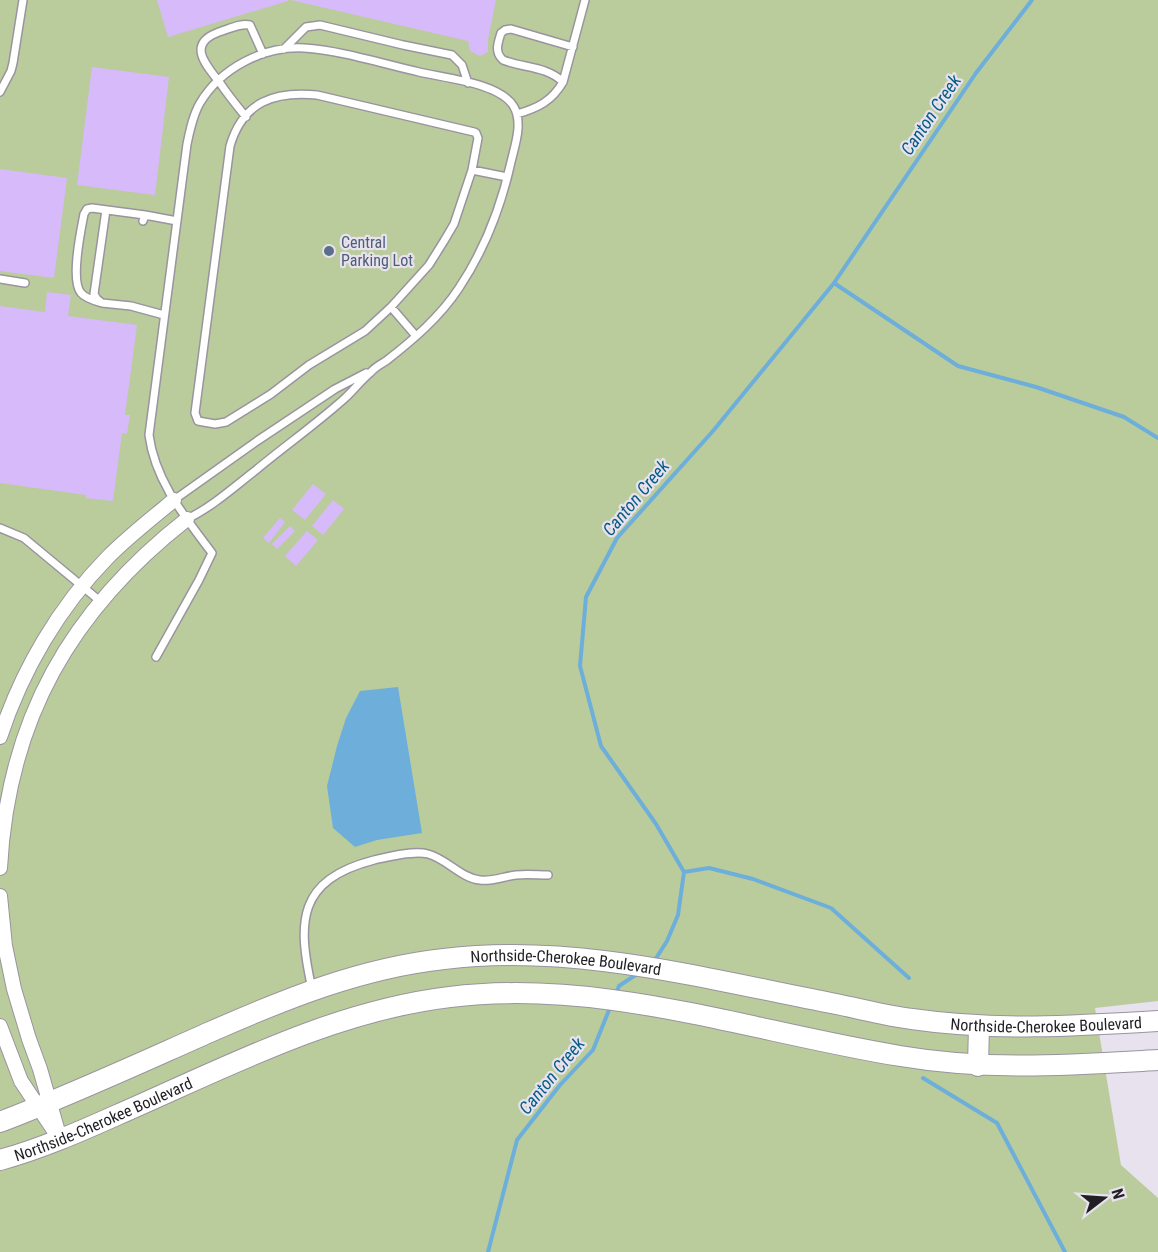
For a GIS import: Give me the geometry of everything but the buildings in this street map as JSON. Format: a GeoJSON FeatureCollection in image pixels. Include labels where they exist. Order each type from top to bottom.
{"type":"FeatureCollection","features":[{"type":"Feature","properties":{"kind":"street"},"geometry":{"type":"LineString","coordinates":[[0,737],[28,669],[58,619],[82,586],[124,541],[174,500]]}},
{"type":"Feature","properties":{"kind":"street"},"geometry":{"type":"LineString","coordinates":[[0,868],[8,796],[26,731],[60,658],[100,601],[135,564],[187,519]]}},
{"type":"Feature","properties":{"kind":"street"},"geometry":{"type":"LineString","coordinates":[[0,896],[4,946],[14,989],[44,1105],[60,1139]]}},
{"type":"Feature","properties":{"kind":"street","name":"Northside-Cherokee Boulevard"},"geometry":{"type":"LineString","coordinates":[[0,1122],[312,989],[413,963],[479,956],[535,954],[622,962],[909,1019],[979,1026],[1030,1027],[1158,1021]]}},
{"type":"Feature","properties":{"kind":"street","name":"Northside-Cherokee Boulevard"},"geometry":{"type":"LineString","coordinates":[[0,1161],[60,1139],[283,1042],[338,1022],[395,1006],[450,997],[527,993],[596,998],[898,1056],[978,1066],[1034,1066],[1158,1060]]}},
{"type":"Feature","properties":{"kind":"street"},"geometry":{"type":"LineString","coordinates":[[0,1026],[21,1081],[44,1105]]}},
{"type":"Feature","properties":{"kind":"street"},"geometry":{"type":"LineString","coordinates":[[978,1066],[979,1026]]}},
{"type":"Feature","properties":{"kind":"lane"},"geometry":{"type":"LineString","coordinates":[[0,93],[11,72],[23,0]]}},
{"type":"Feature","properties":{"kind":"lane"},"geometry":{"type":"LineString","coordinates":[[517,114],[547,102],[559,90],[585,0]]}},
{"type":"Feature","properties":{"kind":"lane"},"geometry":{"type":"LineString","coordinates":[[246,117],[206,65],[201,47],[208,36],[244,24],[250,25],[263,54]]}},
{"type":"Feature","properties":{"kind":"lane"},"geometry":{"type":"LineString","coordinates":[[284,49],[306,27],[320,25],[452,55],[462,65],[468,83]]}},
{"type":"Feature","properties":{"kind":"lane"},"geometry":{"type":"LineString","coordinates":[[563,82],[548,72],[503,60],[498,56],[497,50],[501,33],[511,29],[573,47]]}},
{"type":"Feature","properties":{"kind":"lane"},"geometry":{"type":"LineString","coordinates":[[156,657],[212,553],[187,519],[174,500],[157,468],[149,435],[187,144],[200,103],[218,81],[246,61],[284,49],[303,48],[468,83],[495,90],[505,96],[517,114],[518,131],[507,177],[495,219],[476,261],[450,301],[416,336],[371,371],[335,406],[242,481],[187,519]]}},
{"type":"Feature","properties":{"kind":"lane"},"geometry":{"type":"LineString","coordinates":[[294,93],[317,95],[476,133],[478,138],[472,170],[454,224],[429,265],[391,307],[365,331],[309,365],[271,394],[226,422],[215,424],[198,421],[195,412],[230,146],[233,135],[246,117],[256,106],[269,98],[294,93]]}},
{"type":"Feature","properties":{"kind":"lane"},"geometry":{"type":"LineString","coordinates":[[472,170],[507,177]]}},
{"type":"Feature","properties":{"kind":"lane"},"geometry":{"type":"LineString","coordinates":[[164,315],[131,306],[102,303],[80,292],[76,279],[84,213],[87,209],[92,208],[144,218],[177,221]]}},
{"type":"Feature","properties":{"kind":"lane"},"geometry":{"type":"LineString","coordinates":[[102,303],[94,294],[106,210]]}},
{"type":"Feature","properties":{"kind":"lane"},"geometry":{"type":"LineString","coordinates":[[0,279],[25,283]]}},
{"type":"Feature","properties":{"kind":"lane"},"geometry":{"type":"LineString","coordinates":[[391,307],[416,336]]}},
{"type":"Feature","properties":{"kind":"lane"},"geometry":{"type":"LineString","coordinates":[[174,500],[256,441],[335,389],[371,371]]}},
{"type":"Feature","properties":{"kind":"lane"},"geometry":{"type":"LineString","coordinates":[[0,528],[24,538],[100,601]]}},
{"type":"Feature","properties":{"kind":"lane"},"geometry":{"type":"LineString","coordinates":[[312,989],[304,955],[304,915],[315,892],[333,876],[351,866],[388,856],[425,853],[443,859],[467,875],[481,881],[516,875],[548,874]]}},
{"type":"Feature","properties":{"kind":"green space"},"geometry":{"type":"Polygon","coordinates":[[[0,0],[1158,0],[1158,1001],[1095,1008],[1121,1165],[1158,1198],[1158,1252],[0,1252],[0,0]]]}},
{"type":"Feature","properties":{"kind":"water"},"geometry":{"type":"Polygon","coordinates":[[[398,687],[422,833],[377,840],[355,847],[333,828],[327,786],[337,746],[346,718],[360,691],[398,687]]]}},
{"type":"Feature","properties":{"kind":"waterway","name":"Canton Creek"},"geometry":{"type":"LineString","coordinates":[[653,963],[667,941],[678,915],[684,872],[656,824],[601,746],[580,666],[586,597],[617,538],[713,431],[834,283],[976,73],[1032,0]]}},
{"type":"Feature","properties":{"kind":"waterway"},"geometry":{"type":"LineString","coordinates":[[834,283],[958,366],[1036,387],[1124,417],[1158,438]]}},
{"type":"Feature","properties":{"kind":"waterway"},"geometry":{"type":"LineString","coordinates":[[684,872],[709,868],[753,879],[831,908],[909,978]]}},
{"type":"Feature","properties":{"kind":"waterway","name":"Canton Creek"},"geometry":{"type":"LineString","coordinates":[[615,996],[619,986],[637,974]]}},
{"type":"Feature","properties":{"kind":"waterway","name":"Canton Creek"},"geometry":{"type":"LineString","coordinates":[[488,1252],[517,1140],[560,1085],[593,1050],[611,1005]]}},
{"type":"Feature","properties":{"kind":"waterway"},"geometry":{"type":"LineString","coordinates":[[923,1078],[997,1123],[1065,1252]]}},
{"type":"Feature","properties":{"kind":"place","name":"Central Parking Lot"},"geometry":{"type":"Point","coordinates":[329,251]}}]}
